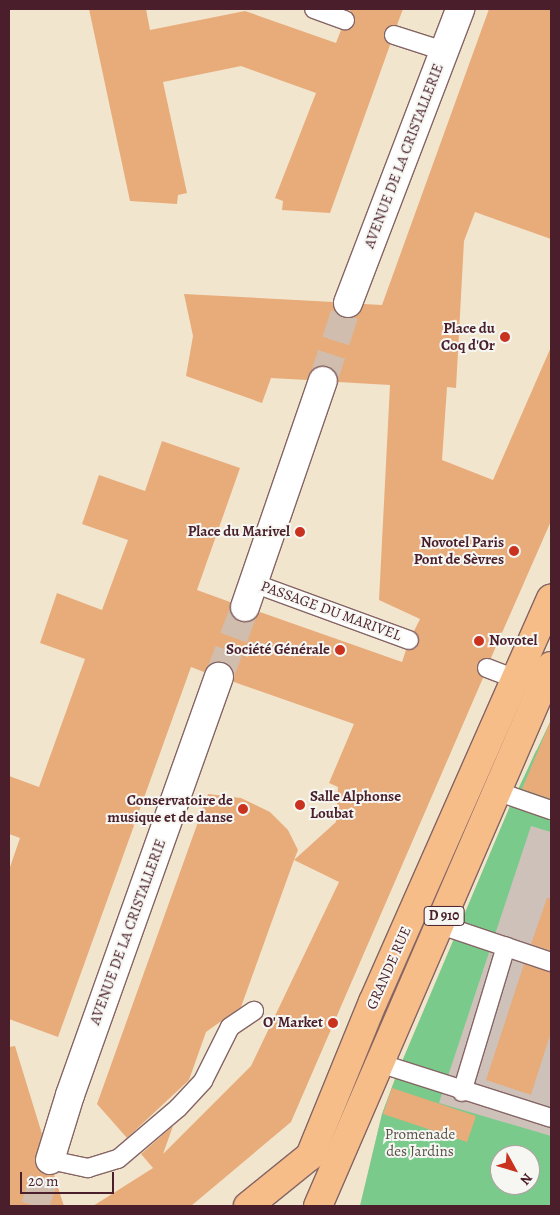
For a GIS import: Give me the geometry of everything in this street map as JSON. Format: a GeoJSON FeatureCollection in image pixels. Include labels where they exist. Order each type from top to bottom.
{"type":"FeatureCollection","features":[{"type":"Feature","properties":{"kind":"main road","name":"GRANDE RUE"},"geometry":{"type":"LineString","coordinates":[[248,1206],[310,1156],[373,1002],[551,598]]}},
{"type":"Feature","properties":{"kind":"main road","name":"GRANDE RUE"},"geometry":{"type":"LineString","coordinates":[[338,1167],[496,791],[551,666]]}},
{"type":"Feature","properties":{"kind":"main road"},"geometry":{"type":"LineString","coordinates":[[310,1156],[419,978]]}},
{"type":"Feature","properties":{"kind":"main road"},"geometry":{"type":"LineString","coordinates":[[318,1206],[338,1167]]}},
{"type":"Feature","properties":{"kind":"main road","name":"D 910"},"geometry":{"type":"LineString","coordinates":[[329,1206],[338,1167]]}},
{"type":"Feature","properties":{"kind":"street","name":"AVENUE DE LA CRISTALLERIE"},"geometry":{"type":"LineString","coordinates":[[348,303],[460,9]]}},
{"type":"Feature","properties":{"kind":"street"},"geometry":{"type":"LineString","coordinates":[[249,595],[323,381]]}},
{"type":"Feature","properties":{"kind":"street","name":"AVENUE DE LA CRISTALLERIE"},"geometry":{"type":"LineString","coordinates":[[50,1160],[70,1095],[220,677]]}},
{"type":"Feature","properties":{"kind":"lane"},"geometry":{"type":"LineString","coordinates":[[314,9],[345,20]]}},
{"type":"Feature","properties":{"kind":"lane"},"geometry":{"type":"LineString","coordinates":[[394,35],[444,51]]}},
{"type":"Feature","properties":{"kind":"lane","name":"PASSAGE DU MARIVEL"},"geometry":{"type":"LineString","coordinates":[[249,595],[409,640]]}},
{"type":"Feature","properties":{"kind":"lane"},"geometry":{"type":"LineString","coordinates":[[487,668],[516,679]]}},
{"type":"Feature","properties":{"kind":"lane"},"geometry":{"type":"LineString","coordinates":[[496,791],[551,810]]}},
{"type":"Feature","properties":{"kind":"lane"},"geometry":{"type":"LineString","coordinates":[[441,924],[551,962]]}},
{"type":"Feature","properties":{"kind":"lane"},"geometry":{"type":"LineString","coordinates":[[462,1092],[506,946]]}},
{"type":"Feature","properties":{"kind":"lane"},"geometry":{"type":"LineString","coordinates":[[50,1160],[88,1168],[118,1159],[178,1108],[203,1080],[230,1028],[254,1011]]}},
{"type":"Feature","properties":{"kind":"lane"},"geometry":{"type":"LineString","coordinates":[[382,1064],[462,1092],[551,1118]]}},
{"type":"Feature","properties":{"kind":"shaded area"},"geometry":{"type":"Polygon","coordinates":[[[536,750],[551,755],[551,1206],[360,1206],[382,1114],[398,1071],[536,750]]]}},
{"type":"Feature","properties":{"kind":"green space","name":"Promenade des Jardins"},"geometry":{"type":"Polygon","coordinates":[[[551,720],[551,832],[531,826],[439,1103],[551,1136],[551,1206],[360,1206],[382,1114],[398,1071],[510,806],[551,720]]]}},
{"type":"Feature","properties":{"kind":"building"},"geometry":{"type":"Polygon","coordinates":[[[89,9],[146,9],[150,30],[245,11],[336,43],[341,30],[347,30],[355,24],[355,18],[349,9],[403,9],[397,25],[391,25],[384,31],[384,38],[390,45],[330,213],[282,210],[283,201],[275,198],[316,93],[241,66],[163,82],[187,193],[178,195],[177,204],[130,201],[89,9]]]}},
{"type":"Feature","properties":{"kind":"building"},"geometry":{"type":"Polygon","coordinates":[[[489,9],[551,9],[551,239],[475,212],[464,241],[456,388],[447,387],[442,460],[493,480],[551,347],[551,521],[491,658],[485,658],[477,664],[477,670],[483,678],[291,1122],[191,1206],[93,1206],[153,1168],[141,1154],[173,1126],[163,1154],[251,1066],[339,882],[294,860],[336,822],[338,787],[329,783],[354,724],[234,682],[231,667],[224,662],[209,665],[204,672],[191,667],[58,1037],[9,1019],[9,870],[20,838],[9,834],[9,776],[39,787],[85,659],[40,643],[57,593],[102,610],[128,540],[82,524],[99,475],[145,491],[162,441],[240,468],[197,590],[230,602],[233,617],[240,622],[255,619],[260,612],[402,662],[406,650],[416,648],[419,639],[414,631],[420,619],[379,600],[390,385],[338,382],[334,370],[321,366],[312,370],[307,380],[271,378],[262,403],[186,376],[193,336],[184,294],[333,302],[336,313],[350,318],[358,315],[364,304],[382,305],[489,9]]]}},
{"type":"Feature","properties":{"kind":"building"},"geometry":{"type":"Polygon","coordinates":[[[551,720],[551,799],[522,789],[551,720]]]}},
{"type":"Feature","properties":{"kind":"building"},"geometry":{"type":"Polygon","coordinates":[[[208,794],[241,798],[270,812],[288,830],[298,850],[241,1007],[206,1032],[189,1080],[127,1138],[97,1104],[208,794]]]}},
{"type":"Feature","properties":{"kind":"building"},"geometry":{"type":"Polygon","coordinates":[[[547,898],[551,898],[551,951],[531,944],[547,898]]]}},
{"type":"Feature","properties":{"kind":"building"},"geometry":{"type":"Polygon","coordinates":[[[524,964],[551,972],[551,1032],[531,1095],[486,1080],[524,964]]]}},
{"type":"Feature","properties":{"kind":"building"},"geometry":{"type":"Polygon","coordinates":[[[15,1046],[42,1134],[35,1164],[45,1175],[54,1175],[64,1206],[9,1206],[9,1047],[15,1046]]]}},
{"type":"Feature","properties":{"kind":"building"},"geometry":{"type":"Polygon","coordinates":[[[392,1088],[476,1116],[467,1142],[383,1114],[392,1088]]]}},
{"type":"Feature","properties":{"kind":"tunnel"},"geometry":{"type":"LineString","coordinates":[[323,381],[348,303]]}},
{"type":"Feature","properties":{"kind":"tunnel"},"geometry":{"type":"LineString","coordinates":[[219,677],[245,607]]}},
{"type":"Feature","properties":{"kind":"tunnel"},"geometry":{"type":"LineString","coordinates":[[35,1206],[50,1160]]}},
{"type":"Feature","properties":{"kind":"place","name":"Place du Coq d'Or"},"geometry":{"type":"Point","coordinates":[505,337]}},
{"type":"Feature","properties":{"kind":"place","name":"Place du Marivel"},"geometry":{"type":"Point","coordinates":[300,532]}},
{"type":"Feature","properties":{"kind":"place","name":"Novotel Paris Pont de Sèvres"},"geometry":{"type":"Point","coordinates":[514,551]}},
{"type":"Feature","properties":{"kind":"place","name":"Novotel"},"geometry":{"type":"Point","coordinates":[479,641]}},
{"type":"Feature","properties":{"kind":"place","name":"Société Générale"},"geometry":{"type":"Point","coordinates":[340,650]}},
{"type":"Feature","properties":{"kind":"place","name":"Salle Alphonse Loubat"},"geometry":{"type":"Point","coordinates":[300,805]}},
{"type":"Feature","properties":{"kind":"place","name":"Conservatoire de musique et de danse"},"geometry":{"type":"Point","coordinates":[243,809]}},
{"type":"Feature","properties":{"kind":"place","name":"O' Market"},"geometry":{"type":"Point","coordinates":[333,1023]}}]}
